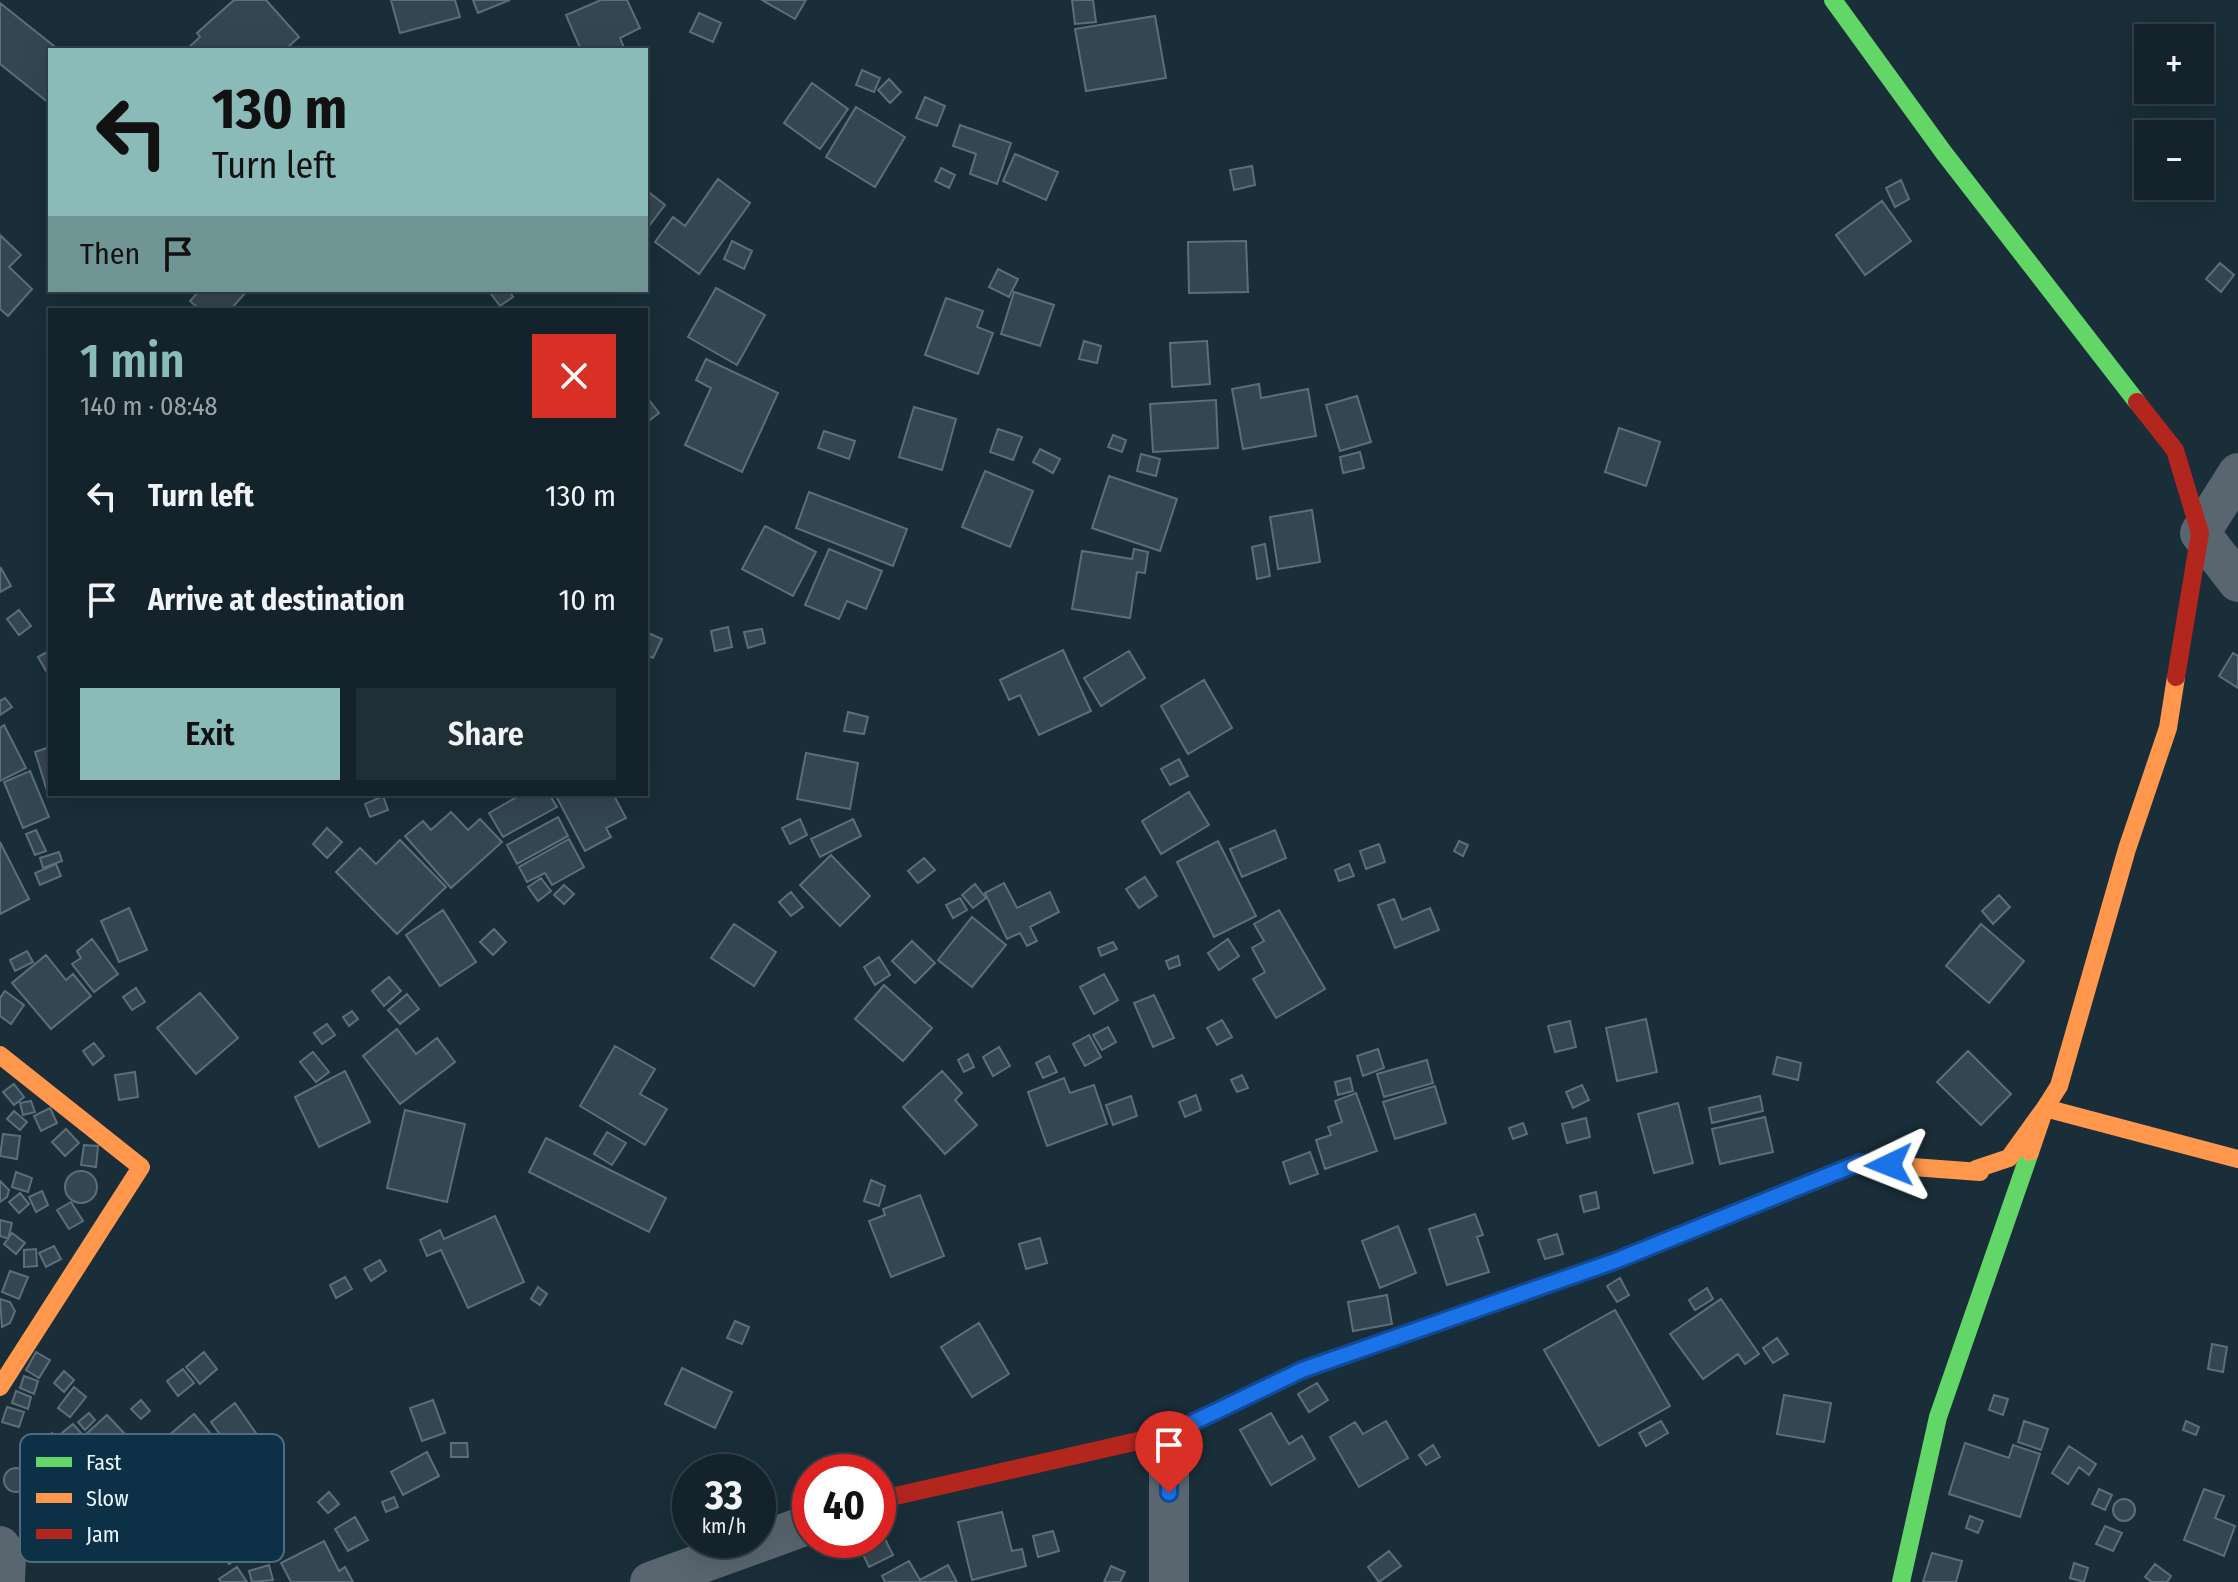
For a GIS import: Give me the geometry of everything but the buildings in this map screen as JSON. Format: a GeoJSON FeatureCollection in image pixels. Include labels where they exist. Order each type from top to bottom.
{"type":"FeatureCollection","features":[{"type":"Feature","properties":{"kind":"street"},"geometry":{"type":"LineString","coordinates":[[1833,0],[1944,153],[2175,450],[2200,533],[2238,582]]}},
{"type":"Feature","properties":{"kind":"street"},"geometry":{"type":"LineString","coordinates":[[896,1496],[1169,1434],[1302,1370],[1615,1261],[1859,1163],[1980,1172],[1976,1169],[2009,1158],[2059,1086],[2127,849],[2168,728],[2200,533],[2238,473]]}},
{"type":"Feature","properties":{"kind":"street"},"geometry":{"type":"LineString","coordinates":[[0,1055],[141,1167],[0,1387]]}},
{"type":"Feature","properties":{"kind":"street"},"geometry":{"type":"LineString","coordinates":[[2045,1108],[2238,1159]]}},
{"type":"Feature","properties":{"kind":"street"},"geometry":{"type":"LineString","coordinates":[[1901,1582],[1938,1417],[2045,1108]]}},
{"type":"Feature","properties":{"kind":"street"},"geometry":{"type":"LineString","coordinates":[[1169,1434],[1169,1582]]}},
{"type":"Feature","properties":{"kind":"street"},"geometry":{"type":"LineString","coordinates":[[650,1582],[792,1531]]}},
{"type":"Feature","properties":{"kind":"street"},"geometry":{"type":"LineString","coordinates":[[0,1546],[6,1554],[5,1582]]}},
{"type":"Feature","properties":{"kind":"traffic: fast"},"geometry":{"type":"LineString","coordinates":[[1833,0],[1944,153],[2137,402]]}},
{"type":"Feature","properties":{"kind":"traffic: fast"},"geometry":{"type":"LineString","coordinates":[[1901,1582],[1938,1417],[2030,1152]]}},
{"type":"Feature","properties":{"kind":"traffic: fast"},"geometry":{"type":"LineString","coordinates":[[1246,1397],[1302,1370],[1615,1261],[1790,1191]]}},
{"type":"Feature","properties":{"kind":"traffic: slow"},"geometry":{"type":"LineString","coordinates":[[2030,1152],[2045,1108],[2059,1086],[2127,849],[2168,728],[2176,677]]}},
{"type":"Feature","properties":{"kind":"traffic: slow"},"geometry":{"type":"LineString","coordinates":[[0,1055],[141,1167],[0,1387]]}},
{"type":"Feature","properties":{"kind":"traffic: slow"},"geometry":{"type":"LineString","coordinates":[[1790,1191],[1859,1163],[1980,1172],[1976,1169],[2009,1158],[2045,1108],[2238,1159]]}},
{"type":"Feature","properties":{"kind":"traffic: jam"},"geometry":{"type":"LineString","coordinates":[[2137,402],[2175,450],[2200,533],[2176,677]]}},
{"type":"Feature","properties":{"kind":"traffic: jam"},"geometry":{"type":"LineString","coordinates":[[896,1496],[1169,1434],[1246,1397]]}},
{"type":"Feature","properties":{"kind":"route"},"geometry":{"type":"LineString","coordinates":[[1169,1493],[1169,1434],[1302,1370],[1615,1261],[1859,1163],[1889,1165]]}}]}
